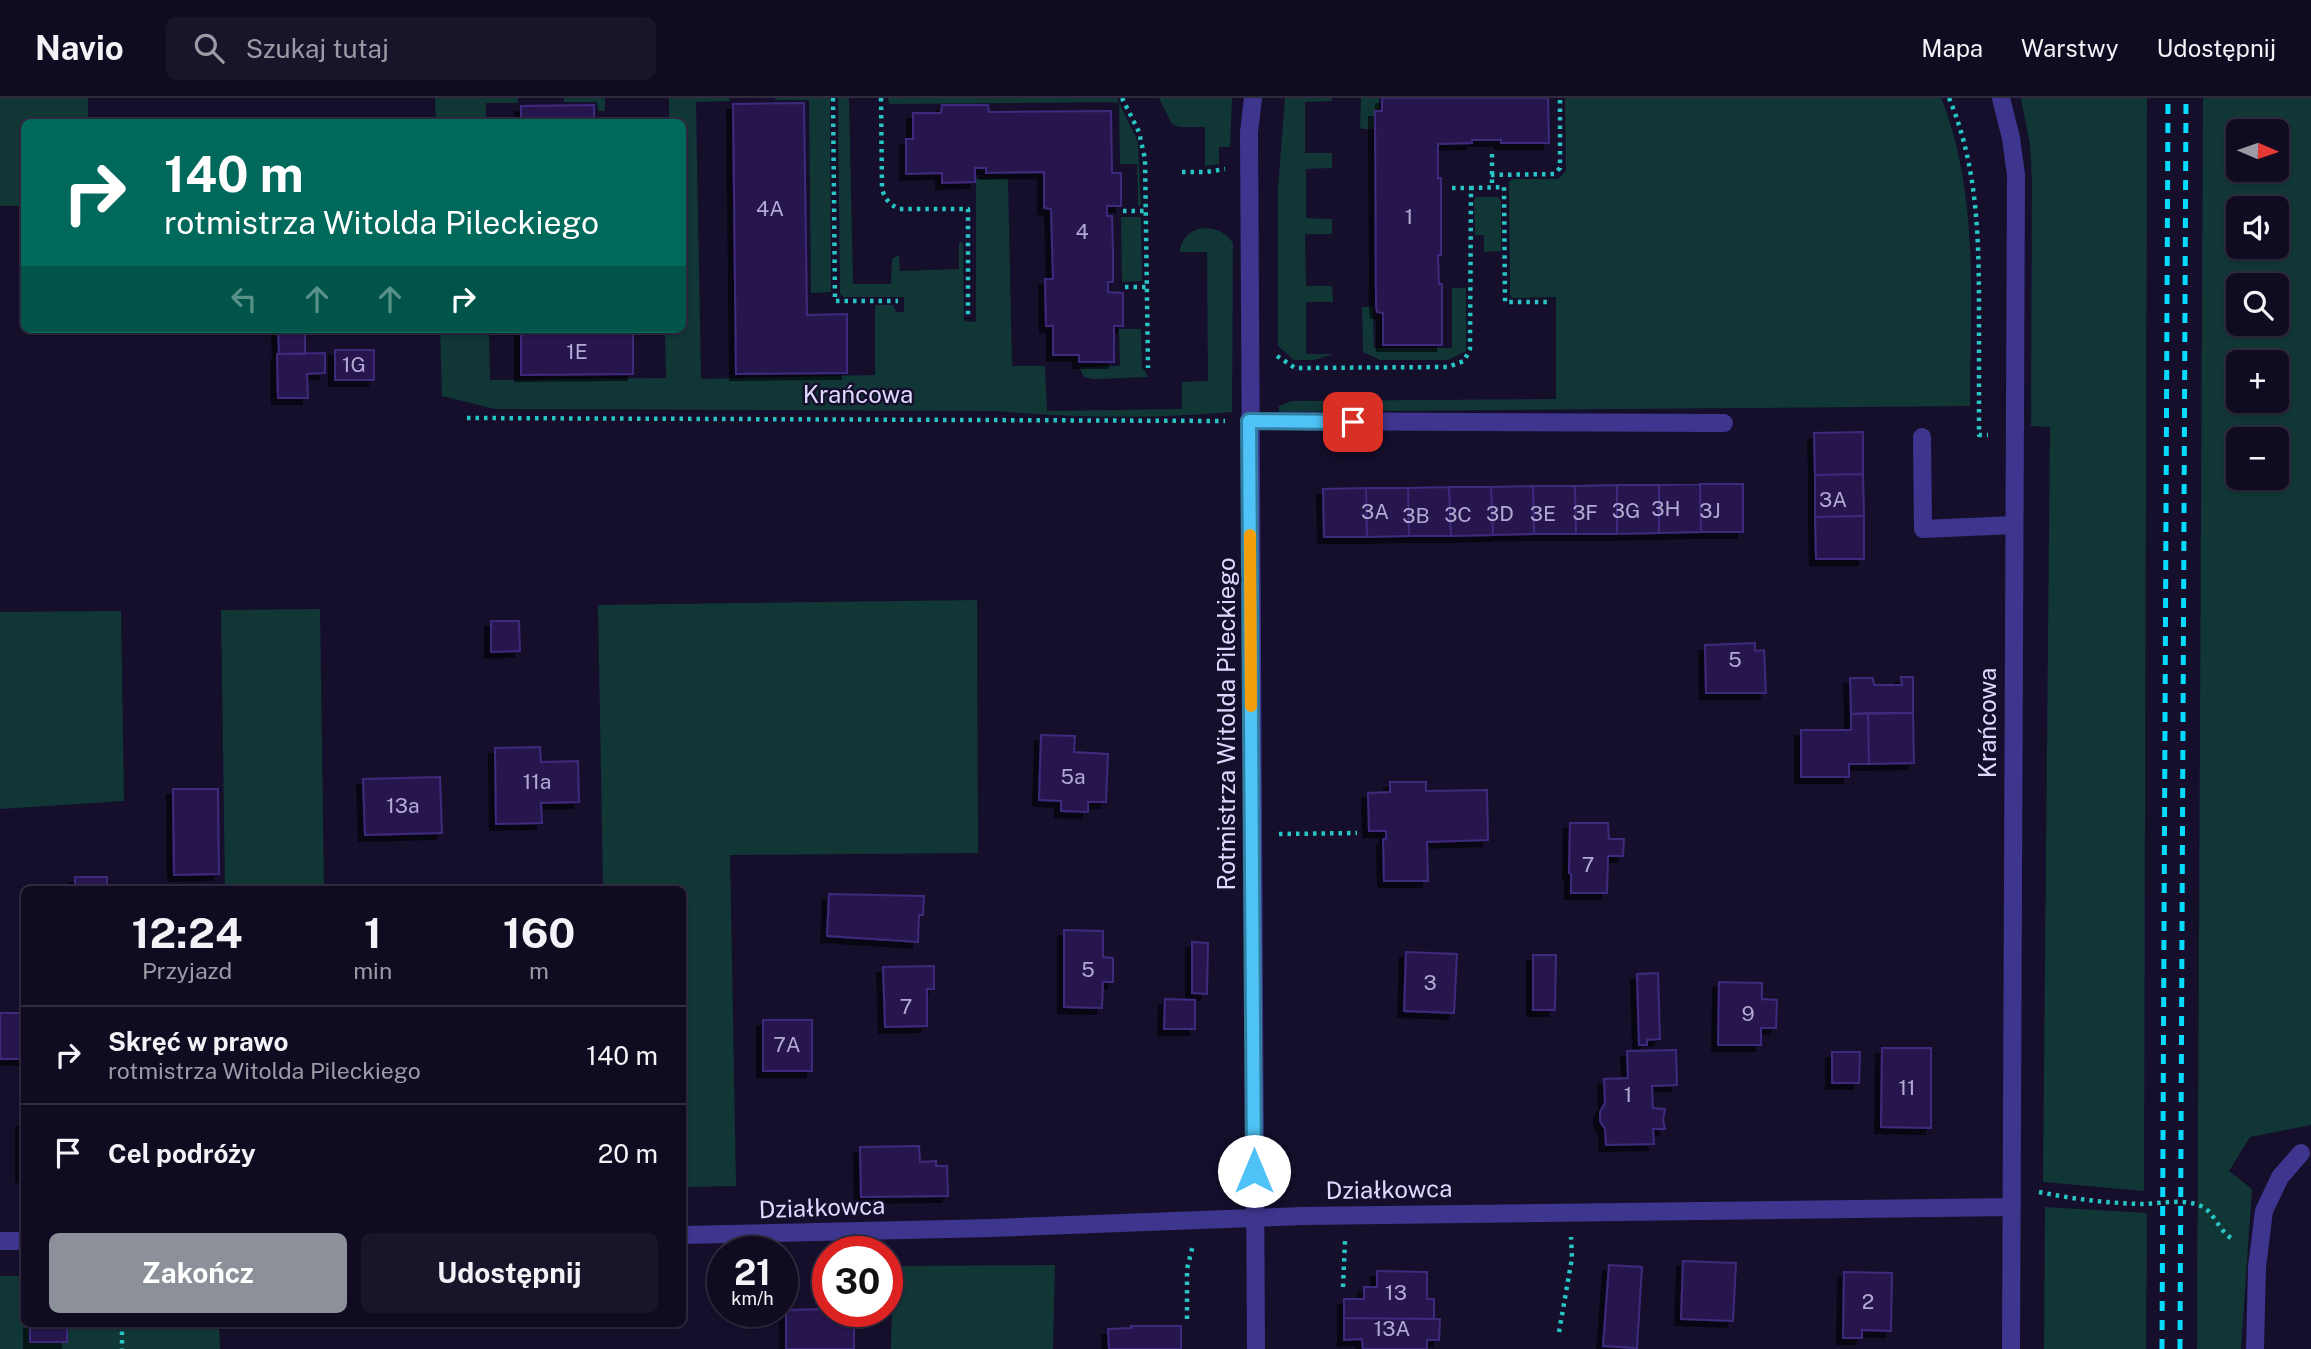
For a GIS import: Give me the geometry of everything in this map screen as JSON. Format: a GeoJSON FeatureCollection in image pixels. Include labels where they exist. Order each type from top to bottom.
{"type":"FeatureCollection","features":[{"type":"Feature","properties":{"kind":"street","name":"Rotmistrza Witolda Pileckiego"},"geometry":{"type":"LineString","coordinates":[[1253,98],[1249,158],[1249,421],[1256,1349]]}},
{"type":"Feature","properties":{"kind":"street","name":"Krańcowa"},"geometry":{"type":"LineString","coordinates":[[2001,98],[2011,138],[2016,175],[2011,1349]]}},
{"type":"Feature","properties":{"kind":"street"},"geometry":{"type":"LineString","coordinates":[[1249,421],[1724,423]]}},
{"type":"Feature","properties":{"kind":"street"},"geometry":{"type":"LineString","coordinates":[[1922,438],[1923,528],[2014,525]]}},
{"type":"Feature","properties":{"kind":"street"},"geometry":{"type":"LineString","coordinates":[[2255,1349],[2264,1211],[2280,1177],[2301,1153]]}},
{"type":"Feature","properties":{"kind":"street","name":"Działkowca"},"geometry":{"type":"LineString","coordinates":[[686,1236],[1254,1218],[2012,1207]]}},
{"type":"Feature","properties":{"kind":"street"},"geometry":{"type":"LineString","coordinates":[[0,1241],[21,1241]]}},
{"type":"Feature","properties":{"kind":"path"},"geometry":{"type":"LineString","coordinates":[[833,98],[835,301],[898,301]]}},
{"type":"Feature","properties":{"kind":"path"},"geometry":{"type":"LineString","coordinates":[[881,98],[882,188],[890,205],[899,209],[968,209],[968,317]]}},
{"type":"Feature","properties":{"kind":"path"},"geometry":{"type":"LineString","coordinates":[[1122,98],[1144,146],[1148,368]]}},
{"type":"Feature","properties":{"kind":"path"},"geometry":{"type":"LineString","coordinates":[[1491,175],[1554,174],[1560,168],[1560,98]]}},
{"type":"Feature","properties":{"kind":"path"},"geometry":{"type":"LineString","coordinates":[[1492,154],[1492,187]]}},
{"type":"Feature","properties":{"kind":"path"},"geometry":{"type":"LineString","coordinates":[[1452,188],[1504,187],[1505,302],[1550,302]]}},
{"type":"Feature","properties":{"kind":"path"},"geometry":{"type":"LineString","coordinates":[[1272,346],[1282,361],[1295,368],[1448,367],[1464,361],[1470,349],[1471,188]]}},
{"type":"Feature","properties":{"kind":"path"},"geometry":{"type":"LineString","coordinates":[[1123,211],[1146,211]]}},
{"type":"Feature","properties":{"kind":"path"},"geometry":{"type":"LineString","coordinates":[[1125,287],[1147,287]]}},
{"type":"Feature","properties":{"kind":"path","name":"Krańcowa"},"geometry":{"type":"LineString","coordinates":[[467,418],[1249,421]]}},
{"type":"Feature","properties":{"kind":"path"},"geometry":{"type":"LineString","coordinates":[[1275,834],[1357,833]]}},
{"type":"Feature","properties":{"kind":"path"},"geometry":{"type":"LineString","coordinates":[[2032,1190],[2102,1201],[2143,1204],[2181,1202],[2203,1206],[2228,1236],[2260,1251]]}},
{"type":"Feature","properties":{"kind":"path"},"geometry":{"type":"LineString","coordinates":[[1559,1332],[1572,1258],[1569,1212]]}},
{"type":"Feature","properties":{"kind":"path"},"geometry":{"type":"LineString","coordinates":[[1187,1319],[1187,1269],[1198,1220]]}},
{"type":"Feature","properties":{"kind":"path"},"geometry":{"type":"LineString","coordinates":[[1341,1239],[1345,1241],[1343,1287]]}},
{"type":"Feature","properties":{"kind":"path"},"geometry":{"type":"LineString","coordinates":[[122,1327],[122,1349]]}},
{"type":"Feature","properties":{"kind":"green space"},"geometry":{"type":"Polygon","coordinates":[[[0,98],[88,98],[88,119],[21,119],[21,206],[0,206],[0,98]]]}},
{"type":"Feature","properties":{"kind":"green space"},"geometry":{"type":"Polygon","coordinates":[[[435,98],[518,98],[518,103],[486,103],[486,119],[436,119],[435,98]]]}},
{"type":"Feature","properties":{"kind":"green space"},"geometry":{"type":"Polygon","coordinates":[[[564,98],[605,98],[605,111],[598,111],[597,102],[564,102],[564,98]]]}},
{"type":"Feature","properties":{"kind":"green space"},"geometry":{"type":"Polygon","coordinates":[[[669,98],[730,98],[730,101],[696,102],[701,379],[875,375],[875,305],[893,305],[896,312],[904,312],[904,297],[844,297],[840,294],[838,98],[849,98],[853,284],[891,284],[892,259],[899,255],[900,271],[959,269],[959,243],[963,242],[964,321],[976,322],[976,179],[1008,178],[1012,366],[1045,366],[1047,411],[1182,409],[1182,382],[1208,381],[1207,252],[1180,252],[1183,242],[1194,231],[1202,228],[1219,231],[1233,243],[1232,412],[1114,417],[996,411],[495,409],[442,396],[440,333],[489,333],[490,380],[666,378],[665,333],[686,333],[686,119],[669,119],[669,98]]]}},
{"type":"Feature","properties":{"kind":"green space"},"geometry":{"type":"Polygon","coordinates":[[[775,98],[830,98],[831,292],[811,293],[809,100],[775,98]]]}},
{"type":"Feature","properties":{"kind":"green space"},"geometry":{"type":"Polygon","coordinates":[[[888,98],[1117,98],[1119,102],[889,104],[888,98]]]}},
{"type":"Feature","properties":{"kind":"green space"},"geometry":{"type":"Polygon","coordinates":[[[1159,98],[1232,98],[1230,147],[1219,147],[1219,164],[1205,166],[1205,127],[1180,127],[1172,124],[1159,98]]]}},
{"type":"Feature","properties":{"kind":"green space"},"geometry":{"type":"Polygon","coordinates":[[[1285,98],[1332,98],[1332,101],[1305,102],[1305,153],[1332,153],[1332,168],[1306,169],[1306,218],[1332,219],[1332,234],[1305,234],[1306,286],[1332,286],[1333,302],[1306,302],[1306,354],[1334,354],[1314,360],[1294,360],[1278,346],[1278,188],[1285,98]]]}},
{"type":"Feature","properties":{"kind":"green space"},"geometry":{"type":"Polygon","coordinates":[[[1361,98],[1379,98],[1379,129],[1362,129],[1360,126],[1361,98]]]}},
{"type":"Feature","properties":{"kind":"green space"},"geometry":{"type":"Polygon","coordinates":[[[1565,98],[1941,98],[1962,173],[1967,211],[1971,289],[1970,406],[1279,412],[1279,406],[1292,401],[1556,399],[1556,297],[1513,298],[1510,295],[1509,182],[1513,179],[1558,179],[1566,171],[1565,98]]]}},
{"type":"Feature","properties":{"kind":"green space"},"geometry":{"type":"Polygon","coordinates":[[[2021,98],[2147,98],[2144,1191],[2043,1182],[2050,427],[2031,426],[2032,180],[2030,145],[2021,98]]]}},
{"type":"Feature","properties":{"kind":"green space"},"geometry":{"type":"Polygon","coordinates":[[[2203,98],[2311,98],[2311,1125],[2250,1137],[2229,1171],[2252,1189],[2241,1349],[2197,1349],[2203,98]]]}},
{"type":"Feature","properties":{"kind":"green space"},"geometry":{"type":"Polygon","coordinates":[[[1119,102],[1138,142],[1141,205],[1138,205],[1137,164],[1120,164],[1119,102]]]}},
{"type":"Feature","properties":{"kind":"green space"},"geometry":{"type":"Polygon","coordinates":[[[1476,197],[1498,197],[1501,201],[1501,251],[1484,252],[1484,235],[1475,235],[1476,197]]]}},
{"type":"Feature","properties":{"kind":"green space"},"geometry":{"type":"Polygon","coordinates":[[[1121,217],[1141,217],[1142,281],[1122,282],[1121,217]]]}},
{"type":"Feature","properties":{"kind":"green space"},"geometry":{"type":"Polygon","coordinates":[[[1452,288],[1466,288],[1466,351],[1448,360],[1380,360],[1363,352],[1362,307],[1373,307],[1374,348],[1452,348],[1452,288]]]}},
{"type":"Feature","properties":{"kind":"green space"},"geometry":{"type":"Polygon","coordinates":[[[1119,329],[1141,329],[1142,368],[1149,377],[1084,377],[1079,367],[1120,366],[1119,329]]]}},
{"type":"Feature","properties":{"kind":"green space"},"geometry":{"type":"Polygon","coordinates":[[[977,600],[978,853],[730,855],[736,1186],[686,1187],[686,886],[603,886],[598,605],[977,600]]]}},
{"type":"Feature","properties":{"kind":"green space"},"geometry":{"type":"Polygon","coordinates":[[[320,609],[324,886],[225,886],[221,610],[320,609]]]}},
{"type":"Feature","properties":{"kind":"green space"},"geometry":{"type":"Polygon","coordinates":[[[121,611],[124,801],[0,809],[0,612],[121,611]]]}},
{"type":"Feature","properties":{"kind":"green space"},"geometry":{"type":"Polygon","coordinates":[[[2045,1207],[2147,1213],[2146,1349],[2044,1349],[2045,1207]]]}},
{"type":"Feature","properties":{"kind":"green space"},"geometry":{"type":"Polygon","coordinates":[[[1055,1265],[1053,1349],[891,1349],[892,1327],[903,1327],[903,1266],[1055,1265]]]}},
{"type":"Feature","properties":{"kind":"green space"},"geometry":{"type":"Polygon","coordinates":[[[0,1276],[21,1276],[21,1327],[219,1327],[220,1349],[0,1349],[0,1276]]]}},
{"type":"Feature","properties":{"kind":"building"},"geometry":{"type":"Polygon","coordinates":[[[1382,98],[1548,98],[1549,143],[1472,140],[1472,143],[1438,144],[1438,178],[1441,178],[1441,255],[1438,255],[1439,284],[1442,284],[1442,345],[1383,345],[1383,313],[1377,312],[1376,306],[1375,111],[1382,111],[1382,98]]]}},
{"type":"Feature","properties":{"kind":"building"},"geometry":{"type":"Polygon","coordinates":[[[804,103],[807,315],[847,314],[847,373],[736,374],[733,104],[804,103]]]}},
{"type":"Feature","properties":{"kind":"building"},"geometry":{"type":"Polygon","coordinates":[[[594,105],[594,119],[521,119],[521,106],[594,105]]]}},
{"type":"Feature","properties":{"kind":"building"},"geometry":{"type":"Polygon","coordinates":[[[942,105],[988,105],[989,112],[1111,111],[1112,173],[1121,173],[1121,206],[1107,206],[1107,216],[1112,216],[1113,249],[1113,282],[1108,282],[1108,292],[1123,293],[1123,326],[1114,326],[1114,362],[1079,362],[1079,355],[1053,355],[1053,326],[1046,326],[1045,279],[1053,279],[1051,209],[1044,208],[1044,172],[986,173],[986,168],[975,168],[975,182],[942,183],[942,173],[906,174],[906,139],[913,139],[913,113],[941,113],[942,105]]]}},
{"type":"Feature","properties":{"kind":"building"},"geometry":{"type":"Polygon","coordinates":[[[278,333],[305,333],[305,354],[279,354],[278,333]]]}},
{"type":"Feature","properties":{"kind":"building"},"geometry":{"type":"Polygon","coordinates":[[[521,333],[633,333],[633,374],[521,375],[521,333]]]}},
{"type":"Feature","properties":{"kind":"building"},"geometry":{"type":"Polygon","coordinates":[[[335,350],[374,350],[374,380],[335,380],[335,350]]]}},
{"type":"Feature","properties":{"kind":"building"},"geometry":{"type":"Polygon","coordinates":[[[325,353],[325,373],[307,374],[308,398],[278,398],[277,354],[325,353]]]}},
{"type":"Feature","properties":{"kind":"building"},"geometry":{"type":"Polygon","coordinates":[[[1863,432],[1863,474],[1815,475],[1814,433],[1863,432]]]}},
{"type":"Feature","properties":{"kind":"building"},"geometry":{"type":"Polygon","coordinates":[[[1863,474],[1864,516],[1815,517],[1815,475],[1863,474]]]}},
{"type":"Feature","properties":{"kind":"building"},"geometry":{"type":"Polygon","coordinates":[[[1700,484],[1743,484],[1743,532],[1701,532],[1700,484]]]}},
{"type":"Feature","properties":{"kind":"building"},"geometry":{"type":"Polygon","coordinates":[[[1700,484],[1701,532],[1659,533],[1659,485],[1700,484]]]}},
{"type":"Feature","properties":{"kind":"building"},"geometry":{"type":"Polygon","coordinates":[[[1617,485],[1617,534],[1576,534],[1575,486],[1617,485]]]}},
{"type":"Feature","properties":{"kind":"building"},"geometry":{"type":"Polygon","coordinates":[[[1617,485],[1659,485],[1659,533],[1617,534],[1617,485]]]}},
{"type":"Feature","properties":{"kind":"building"},"geometry":{"type":"Polygon","coordinates":[[[1533,486],[1534,534],[1493,535],[1491,487],[1533,486]]]}},
{"type":"Feature","properties":{"kind":"building"},"geometry":{"type":"Polygon","coordinates":[[[1533,486],[1575,486],[1576,534],[1534,534],[1533,486]]]}},
{"type":"Feature","properties":{"kind":"building"},"geometry":{"type":"Polygon","coordinates":[[[1449,487],[1451,536],[1409,536],[1408,488],[1449,487]]]}},
{"type":"Feature","properties":{"kind":"building"},"geometry":{"type":"Polygon","coordinates":[[[1449,487],[1491,487],[1493,535],[1451,536],[1449,487]]]}},
{"type":"Feature","properties":{"kind":"building"},"geometry":{"type":"Polygon","coordinates":[[[1366,488],[1367,537],[1324,537],[1323,489],[1366,488]]]}},
{"type":"Feature","properties":{"kind":"building"},"geometry":{"type":"Polygon","coordinates":[[[1366,488],[1408,488],[1409,536],[1367,537],[1366,488]]]}},
{"type":"Feature","properties":{"kind":"building"},"geometry":{"type":"Polygon","coordinates":[[[1864,516],[1864,559],[1816,559],[1815,517],[1864,516]]]}},
{"type":"Feature","properties":{"kind":"building"},"geometry":{"type":"Polygon","coordinates":[[[491,621],[519,621],[520,651],[491,652],[491,621]]]}},
{"type":"Feature","properties":{"kind":"building"},"geometry":{"type":"Polygon","coordinates":[[[1755,643],[1755,651],[1764,650],[1766,693],[1706,693],[1705,645],[1755,643]]]}},
{"type":"Feature","properties":{"kind":"building"},"geometry":{"type":"Polygon","coordinates":[[[1901,677],[1913,677],[1913,713],[1851,714],[1850,678],[1873,678],[1874,685],[1902,685],[1901,677]]]}},
{"type":"Feature","properties":{"kind":"building"},"geometry":{"type":"Polygon","coordinates":[[[1868,713],[1869,764],[1849,764],[1849,777],[1801,777],[1801,730],[1851,730],[1851,714],[1868,713]]]}},
{"type":"Feature","properties":{"kind":"building"},"geometry":{"type":"Polygon","coordinates":[[[1868,713],[1913,713],[1914,763],[1869,764],[1868,713]]]}},
{"type":"Feature","properties":{"kind":"building"},"geometry":{"type":"Polygon","coordinates":[[[1041,735],[1075,736],[1074,752],[1108,754],[1106,802],[1088,802],[1088,812],[1061,811],[1061,801],[1039,800],[1041,735]]]}},
{"type":"Feature","properties":{"kind":"building"},"geometry":{"type":"Polygon","coordinates":[[[540,747],[541,762],[578,761],[579,802],[541,803],[542,823],[496,824],[495,748],[540,747]]]}},
{"type":"Feature","properties":{"kind":"building"},"geometry":{"type":"Polygon","coordinates":[[[440,777],[442,833],[365,835],[363,779],[440,777]]]}},
{"type":"Feature","properties":{"kind":"building"},"geometry":{"type":"Polygon","coordinates":[[[1390,782],[1426,782],[1426,791],[1487,790],[1488,840],[1427,842],[1428,881],[1384,881],[1383,839],[1386,839],[1386,831],[1369,831],[1368,793],[1390,792],[1390,782]]]}},
{"type":"Feature","properties":{"kind":"building"},"geometry":{"type":"Polygon","coordinates":[[[173,789],[218,789],[219,874],[174,875],[173,789]]]}},
{"type":"Feature","properties":{"kind":"building"},"geometry":{"type":"Polygon","coordinates":[[[1570,823],[1608,823],[1609,839],[1624,839],[1623,856],[1608,856],[1607,893],[1571,893],[1570,823]]]}},
{"type":"Feature","properties":{"kind":"building"},"geometry":{"type":"Polygon","coordinates":[[[75,877],[107,877],[107,886],[75,886],[75,877]]]}},
{"type":"Feature","properties":{"kind":"building"},"geometry":{"type":"Polygon","coordinates":[[[829,894],[924,896],[923,915],[919,915],[918,942],[827,936],[829,894]]]}},
{"type":"Feature","properties":{"kind":"building"},"geometry":{"type":"Polygon","coordinates":[[[1064,930],[1103,931],[1103,957],[1113,958],[1113,982],[1103,982],[1102,1008],[1064,1007],[1064,930]]]}},
{"type":"Feature","properties":{"kind":"building"},"geometry":{"type":"Polygon","coordinates":[[[1192,942],[1208,943],[1207,994],[1192,993],[1192,942]]]}},
{"type":"Feature","properties":{"kind":"building"},"geometry":{"type":"Polygon","coordinates":[[[1406,952],[1457,954],[1454,1013],[1404,1011],[1406,952]]]}},
{"type":"Feature","properties":{"kind":"building"},"geometry":{"type":"Polygon","coordinates":[[[1533,955],[1556,955],[1555,1010],[1533,1010],[1533,955]]]}},
{"type":"Feature","properties":{"kind":"building"},"geometry":{"type":"Polygon","coordinates":[[[934,966],[934,989],[927,989],[927,1026],[885,1027],[883,967],[934,966]]]}},
{"type":"Feature","properties":{"kind":"building"},"geometry":{"type":"Polygon","coordinates":[[[1658,973],[1660,1039],[1647,1040],[1647,1045],[1639,1045],[1637,974],[1658,973]]]}},
{"type":"Feature","properties":{"kind":"building"},"geometry":{"type":"Polygon","coordinates":[[[1719,982],[1762,983],[1762,999],[1777,1000],[1776,1028],[1761,1028],[1761,1045],[1718,1045],[1719,982]]]}},
{"type":"Feature","properties":{"kind":"building"},"geometry":{"type":"Polygon","coordinates":[[[1165,999],[1195,1000],[1195,1029],[1164,1029],[1165,999]]]}},
{"type":"Feature","properties":{"kind":"building"},"geometry":{"type":"Polygon","coordinates":[[[0,1013],[21,1013],[21,1059],[0,1059],[0,1013]]]}},
{"type":"Feature","properties":{"kind":"building"},"geometry":{"type":"Polygon","coordinates":[[[763,1020],[812,1020],[812,1071],[763,1071],[763,1020]]]}},
{"type":"Feature","properties":{"kind":"building"},"geometry":{"type":"Polygon","coordinates":[[[1882,1048],[1931,1048],[1931,1128],[1881,1127],[1882,1048]]]}},
{"type":"Feature","properties":{"kind":"building"},"geometry":{"type":"Polygon","coordinates":[[[1676,1050],[1677,1085],[1652,1086],[1653,1108],[1665,1109],[1665,1129],[1653,1129],[1654,1144],[1606,1145],[1605,1129],[1600,1121],[1600,1112],[1605,1103],[1604,1079],[1628,1078],[1627,1051],[1676,1050]]]}},
{"type":"Feature","properties":{"kind":"building"},"geometry":{"type":"Polygon","coordinates":[[[1832,1052],[1860,1052],[1859,1083],[1832,1083],[1832,1052]]]}},
{"type":"Feature","properties":{"kind":"building"},"geometry":{"type":"Polygon","coordinates":[[[919,1146],[920,1162],[936,1161],[936,1166],[947,1166],[948,1196],[861,1197],[860,1147],[919,1146]]]}},
{"type":"Feature","properties":{"kind":"building"},"geometry":{"type":"Polygon","coordinates":[[[1683,1261],[1736,1263],[1733,1321],[1681,1319],[1683,1261]]]}},
{"type":"Feature","properties":{"kind":"building"},"geometry":{"type":"Polygon","coordinates":[[[1609,1265],[1642,1267],[1637,1348],[1603,1346],[1609,1265]]]}},
{"type":"Feature","properties":{"kind":"building"},"geometry":{"type":"Polygon","coordinates":[[[1377,1271],[1427,1272],[1427,1299],[1434,1299],[1434,1319],[1344,1318],[1344,1299],[1364,1299],[1364,1287],[1377,1287],[1377,1271]]]}},
{"type":"Feature","properties":{"kind":"building"},"geometry":{"type":"Polygon","coordinates":[[[1844,1272],[1892,1273],[1891,1331],[1862,1330],[1862,1338],[1843,1338],[1844,1272]]]}},
{"type":"Feature","properties":{"kind":"building"},"geometry":{"type":"Polygon","coordinates":[[[812,1309],[812,1327],[854,1327],[854,1349],[786,1349],[786,1327],[798,1327],[798,1310],[812,1309]]]}},
{"type":"Feature","properties":{"kind":"building"},"geometry":{"type":"Polygon","coordinates":[[[1344,1318],[1440,1319],[1439,1340],[1427,1340],[1427,1349],[1363,1349],[1362,1339],[1344,1340],[1344,1318]]]}},
{"type":"Feature","properties":{"kind":"building"},"geometry":{"type":"Polygon","coordinates":[[[1131,1326],[1181,1326],[1181,1349],[1109,1349],[1108,1329],[1132,1328],[1131,1326]]]}},
{"type":"Feature","properties":{"kind":"building"},"geometry":{"type":"Polygon","coordinates":[[[30,1327],[67,1327],[67,1342],[30,1342],[30,1327]]]}},
{"type":"Feature","properties":{"kind":"railway"},"geometry":{"type":"LineString","coordinates":[[2162,1349],[2168,98]]}},
{"type":"Feature","properties":{"kind":"railway"},"geometry":{"type":"LineString","coordinates":[[2180,1349],[2186,98]]}},
{"type":"Feature","properties":{"kind":"slow traffic"},"geometry":{"type":"LineString","coordinates":[[1250,535],[1251,706]]}},
{"type":"Feature","properties":{"kind":"route"},"geometry":{"type":"LineString","coordinates":[[1254,1171],[1249,421],[1353,422]]}}]}
